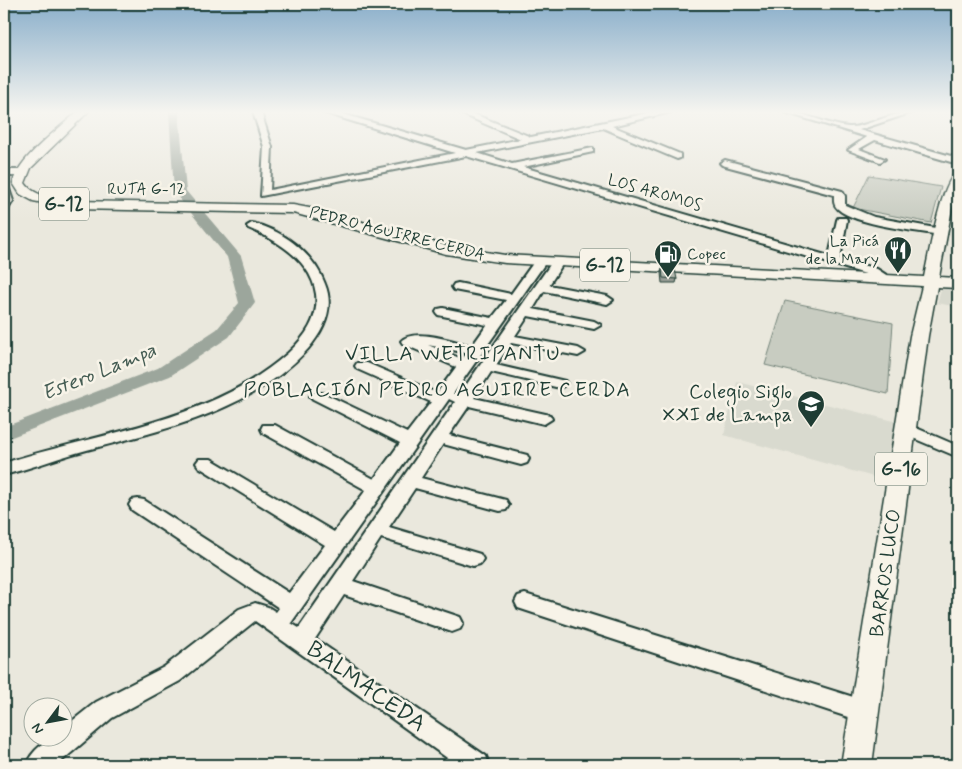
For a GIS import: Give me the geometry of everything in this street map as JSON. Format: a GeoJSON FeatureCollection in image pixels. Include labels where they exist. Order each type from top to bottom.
{"type":"FeatureCollection","features":[{"type":"Feature","properties":{"kind":"main road","name":"RUTA G-12"},"geometry":{"type":"LineString","coordinates":[[41,148],[10,175],[19,180],[20,186],[27,194],[37,198],[74,205],[286,208]]}},
{"type":"Feature","properties":{"kind":"main road","name":"BARROS LUCO"},"geometry":{"type":"LineString","coordinates":[[858,765],[927,293],[949,197],[958,176]]}},
{"type":"Feature","properties":{"kind":"main road","name":"PEDRO AGUIRRE CERDA"},"geometry":{"type":"LineString","coordinates":[[286,208],[315,213],[458,252],[540,262],[888,280]]}},
{"type":"Feature","properties":{"kind":"main road"},"geometry":{"type":"LineString","coordinates":[[888,280],[927,293],[958,283]]}},
{"type":"Feature","properties":{"kind":"street"},"geometry":{"type":"LineString","coordinates":[[265,194],[268,148]]}},
{"type":"Feature","properties":{"kind":"street","name":"LOS AROMOS"},"geometry":{"type":"LineString","coordinates":[[449,148],[876,273],[888,280]]}},
{"type":"Feature","properties":{"kind":"street"},"geometry":{"type":"LineString","coordinates":[[265,194],[492,148]]}},
{"type":"Feature","properties":{"kind":"street"},"geometry":{"type":"LineString","coordinates":[[658,148],[677,156]]}},
{"type":"Feature","properties":{"kind":"street"},"geometry":{"type":"LineString","coordinates":[[855,148],[852,150],[880,159]]}},
{"type":"Feature","properties":{"kind":"street"},"geometry":{"type":"LineString","coordinates":[[912,148],[958,161]]}},
{"type":"Feature","properties":{"kind":"street"},"geometry":{"type":"LineString","coordinates":[[511,167],[590,150]]}},
{"type":"Feature","properties":{"kind":"street"},"geometry":{"type":"LineString","coordinates":[[725,163],[838,193],[841,207],[859,216],[941,232]]}},
{"type":"Feature","properties":{"kind":"street"},"geometry":{"type":"LineString","coordinates":[[4,189],[8,201],[4,207]]}},
{"type":"Feature","properties":{"kind":"street"},"geometry":{"type":"LineString","coordinates":[[265,194],[286,208]]}},
{"type":"Feature","properties":{"kind":"street"},"geometry":{"type":"LineString","coordinates":[[834,261],[842,220]]}},
{"type":"Feature","properties":{"kind":"street"},"geometry":{"type":"LineString","coordinates":[[4,469],[24,461],[120,437],[230,399],[267,378],[295,354],[316,329],[324,301],[319,283],[306,262],[282,240],[252,226]]}},
{"type":"Feature","properties":{"kind":"street"},"geometry":{"type":"LineString","coordinates":[[301,642],[525,311],[537,284],[540,262]]}},
{"type":"Feature","properties":{"kind":"street"},"geometry":{"type":"LineString","coordinates":[[278,625],[514,298],[537,284],[558,262]]}},
{"type":"Feature","properties":{"kind":"street"},"geometry":{"type":"LineString","coordinates":[[537,284],[607,300]]}},
{"type":"Feature","properties":{"kind":"street"},"geometry":{"type":"LineString","coordinates":[[458,287],[514,298]]}},
{"type":"Feature","properties":{"kind":"street"},"geometry":{"type":"LineString","coordinates":[[525,311],[594,325]]}},
{"type":"Feature","properties":{"kind":"street"},"geometry":{"type":"LineString","coordinates":[[443,312],[495,323]]}},
{"type":"Feature","properties":{"kind":"street"},"geometry":{"type":"LineString","coordinates":[[465,366],[410,344],[409,340],[417,338],[475,351]]}},
{"type":"Feature","properties":{"kind":"street"},"geometry":{"type":"LineString","coordinates":[[507,338],[578,352]]}},
{"type":"Feature","properties":{"kind":"street"},"geometry":{"type":"LineString","coordinates":[[362,366],[444,395],[467,397],[544,419]]}},
{"type":"Feature","properties":{"kind":"street"},"geometry":{"type":"LineString","coordinates":[[486,367],[560,384]]}},
{"type":"Feature","properties":{"kind":"street"},"geometry":{"type":"LineString","coordinates":[[318,396],[410,441]]}},
{"type":"Feature","properties":{"kind":"street"},"geometry":{"type":"LineString","coordinates":[[269,429],[377,488]]}},
{"type":"Feature","properties":{"kind":"street"},"geometry":{"type":"LineString","coordinates":[[906,429],[958,452]]}},
{"type":"Feature","properties":{"kind":"street"},"geometry":{"type":"LineString","coordinates":[[439,438],[521,459]]}},
{"type":"Feature","properties":{"kind":"street"},"geometry":{"type":"LineString","coordinates":[[205,463],[337,543]]}},
{"type":"Feature","properties":{"kind":"street"},"geometry":{"type":"LineString","coordinates":[[410,481],[500,505]]}},
{"type":"Feature","properties":{"kind":"street"},"geometry":{"type":"LineString","coordinates":[[138,504],[296,600],[327,604]]}},
{"type":"Feature","properties":{"kind":"street"},"geometry":{"type":"LineString","coordinates":[[377,530],[473,558]]}},
{"type":"Feature","properties":{"kind":"street"},"geometry":{"type":"LineString","coordinates":[[340,585],[452,623]]}},
{"type":"Feature","properties":{"kind":"street"},"geometry":{"type":"LineString","coordinates":[[525,602],[866,712]]}},
{"type":"Feature","properties":{"kind":"street","name":"BALMACEDA"},"geometry":{"type":"LineString","coordinates":[[38,765],[93,718],[129,696],[172,674],[238,620],[254,612],[261,613],[477,765]]}},
{"type":"Feature","properties":{"kind":"shaded area"},"geometry":{"type":"Polygon","coordinates":[[[869,175],[941,187],[931,223],[853,208],[869,175]]]}},
{"type":"Feature","properties":{"kind":"shaded area"},"geometry":{"type":"Polygon","coordinates":[[[941,289],[958,289],[958,307],[937,303],[941,289]]]}},
{"type":"Feature","properties":{"kind":"shaded area"},"geometry":{"type":"Polygon","coordinates":[[[785,301],[893,323],[888,394],[765,365],[785,301]]]}},
{"type":"Feature","properties":{"kind":"shaded area","name":"Colegio Siglo XXI de Lampa"},"geometry":{"type":"Polygon","coordinates":[[[737,382],[898,422],[888,481],[724,435],[737,382]]]}},
{"type":"Feature","properties":{"kind":"building"},"geometry":{"type":"Polygon","coordinates":[[[662,269],[675,270],[677,279],[663,278],[662,269]]]}},
{"type":"Feature","properties":{"kind":"waterway","name":"Estero Lampa"},"geometry":{"type":"LineString","coordinates":[[4,434],[164,372],[223,333],[247,303],[234,256],[180,192],[177,148]]}},
{"type":"Feature","properties":{"kind":"place","name":"La Picá de la Mary"},"geometry":{"type":"Point","coordinates":[898,274]}},
{"type":"Feature","properties":{"kind":"place","name":"Copec"},"geometry":{"type":"Point","coordinates":[668,278]}},
{"type":"Feature","properties":{"kind":"place","name":"Colegio Siglo XXI de Lampa"},"geometry":{"type":"Point","coordinates":[811,428]}},
{"type":"Feature","properties":{"kind":"district","name":"VILLA WETRIPANTU"},"geometry":{"type":"Point","coordinates":[453,354]}},
{"type":"Feature","properties":{"kind":"district","name":"POBLACIÓN PEDRO AGUIRRE CERDA"},"geometry":{"type":"Point","coordinates":[437,390]}}]}
